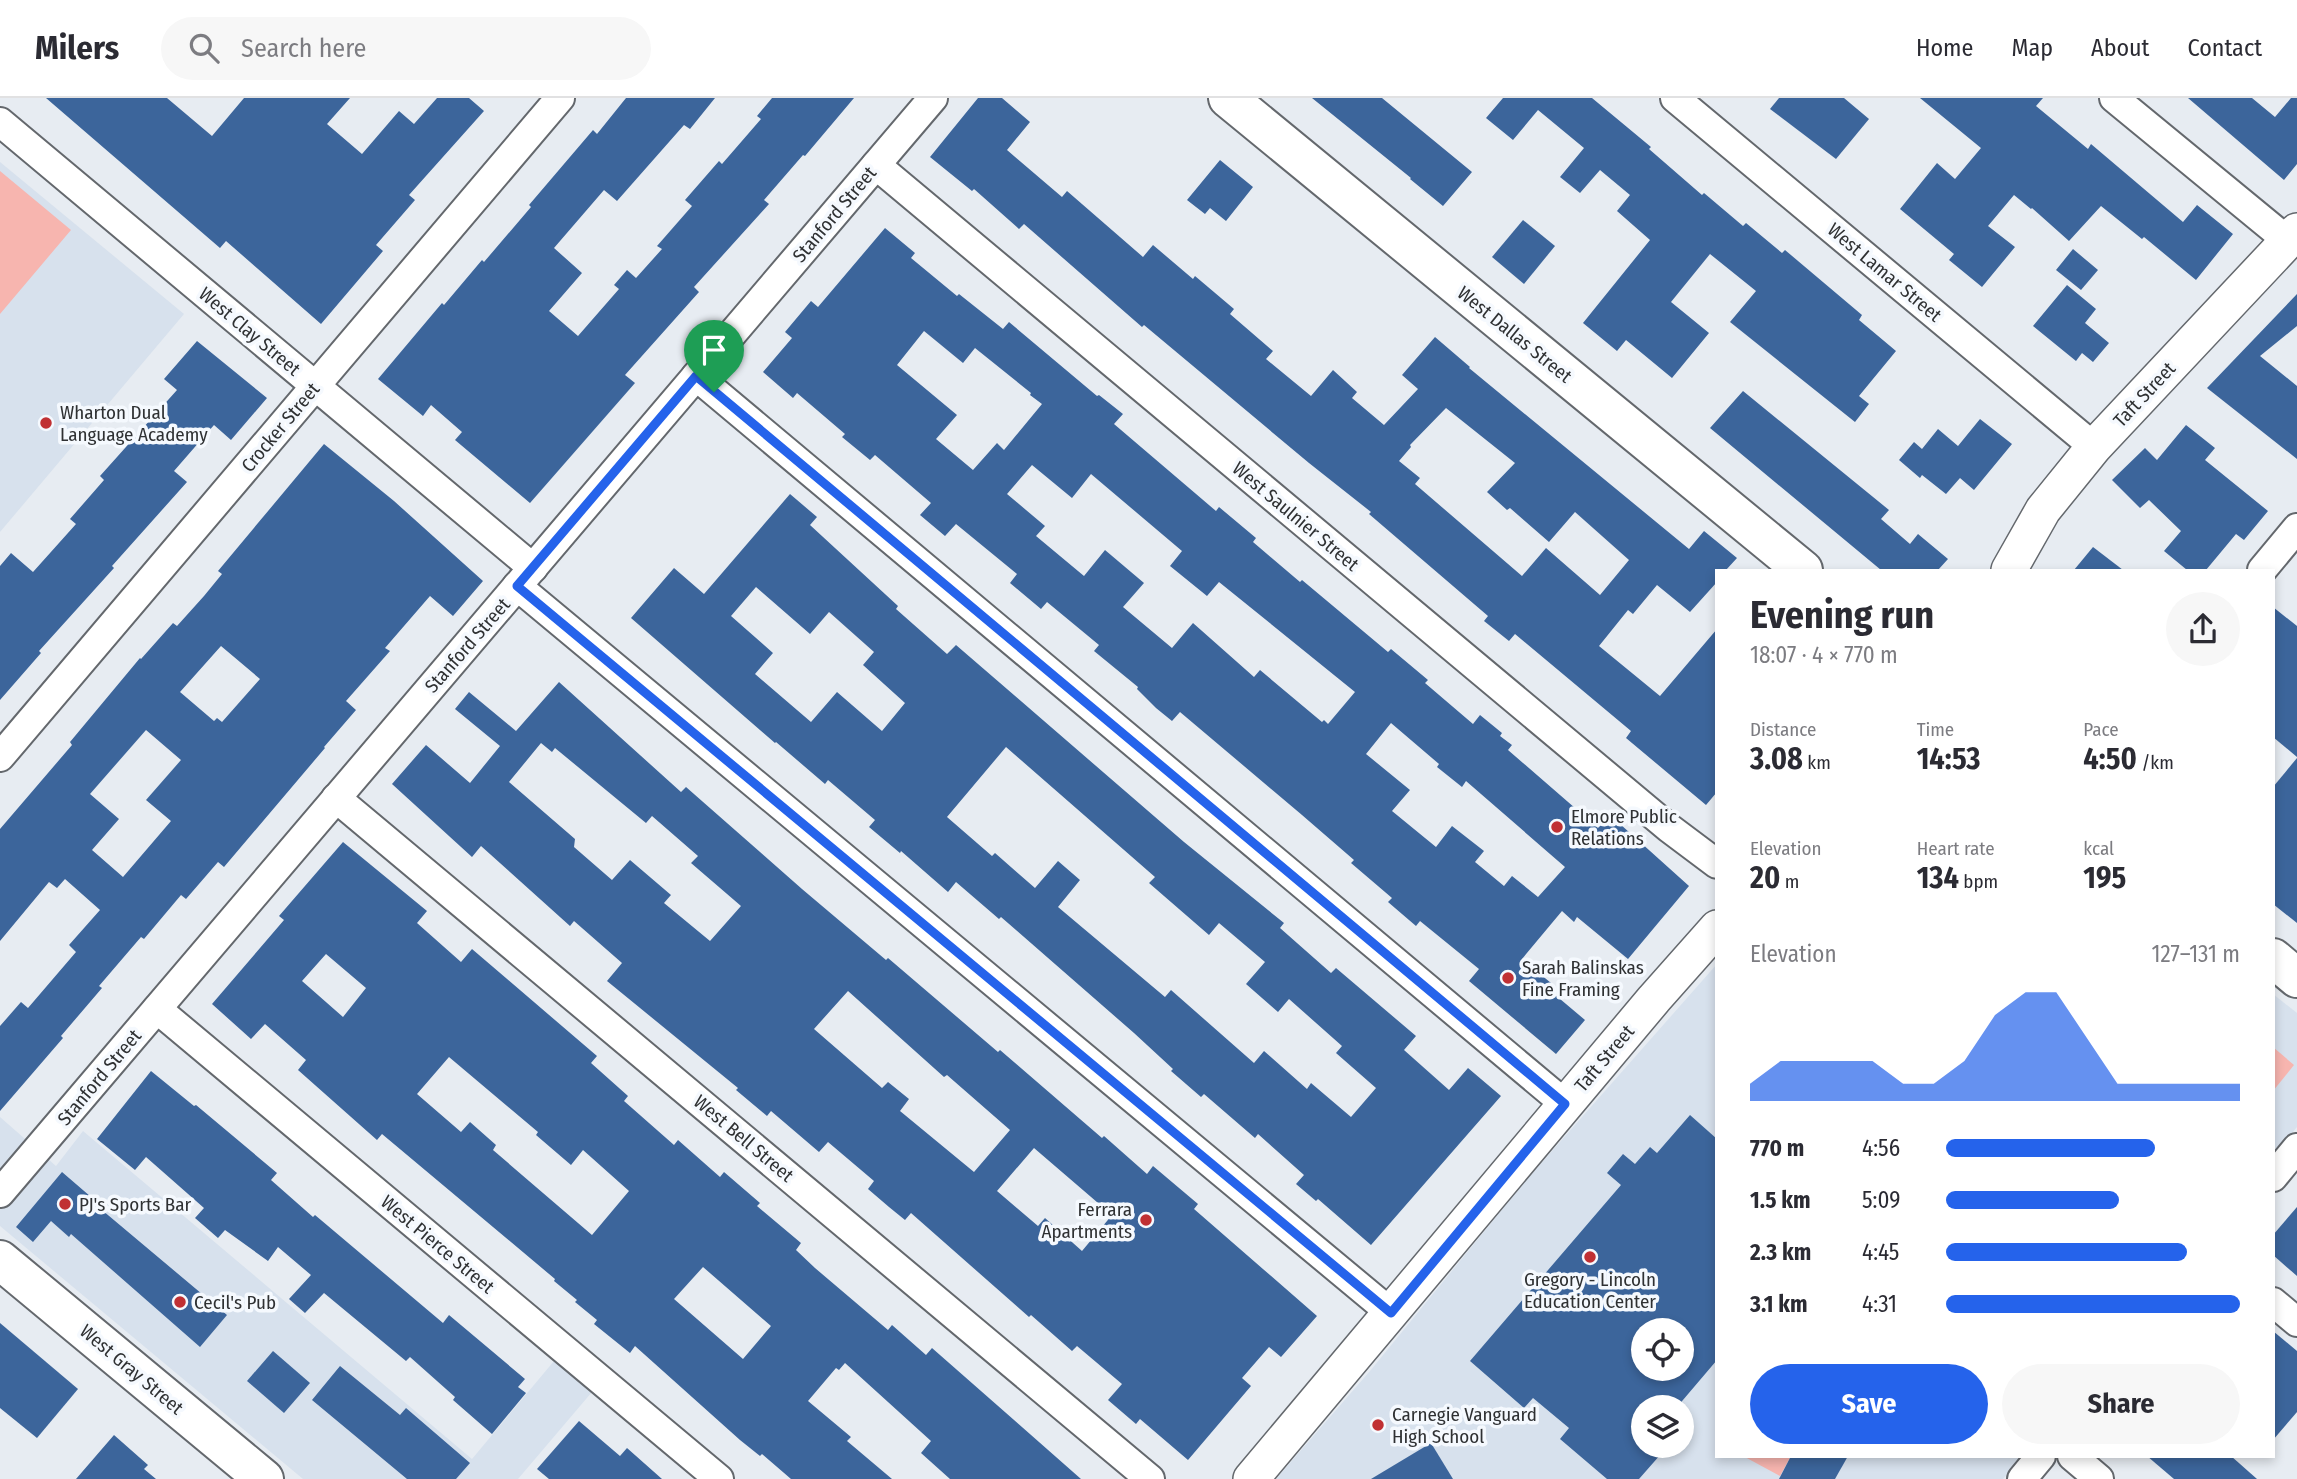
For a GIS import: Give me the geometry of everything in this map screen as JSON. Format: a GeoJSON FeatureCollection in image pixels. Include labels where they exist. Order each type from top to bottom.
{"type":"FeatureCollection","features":[{"type":"Feature","properties":{"kind":"main road","name":"West Dallas Street"},"geometry":{"type":"LineString","coordinates":[[1228,98],[1802,569]]}},
{"type":"Feature","properties":{"kind":"main road","name":"West Gray Street"},"geometry":{"type":"LineString","coordinates":[[0,1260],[264,1479]]}},
{"type":"Feature","properties":{"kind":"street","name":"Crocker Street"},"geometry":{"type":"LineString","coordinates":[[0,757],[560,98]]}},
{"type":"Feature","properties":{"kind":"street","name":"Stanford Street"},"geometry":{"type":"LineString","coordinates":[[0,1193],[933,98]]}},
{"type":"Feature","properties":{"kind":"street","name":"West Lamar Street"},"geometry":{"type":"LineString","coordinates":[[1675,98],[2094,447]]}},
{"type":"Feature","properties":{"kind":"street"},"geometry":{"type":"LineString","coordinates":[[2115,98],[2293,236]]}},
{"type":"Feature","properties":{"kind":"street","name":"West Clay Street"},"geometry":{"type":"LineString","coordinates":[[0,122],[316,386],[525,577],[1391,1313]]}},
{"type":"Feature","properties":{"kind":"street","name":"West Saulnier Street"},"geometry":{"type":"LineString","coordinates":[[876,165],[1659,819],[1715,862]]}},
{"type":"Feature","properties":{"kind":"street","name":"Taft Street"},"geometry":{"type":"LineString","coordinates":[[2010,569],[2043,510],[2094,447],[2293,236]]}},
{"type":"Feature","properties":{"kind":"street"},"geometry":{"type":"LineString","coordinates":[[696,376],[1565,1104]]}},
{"type":"Feature","properties":{"kind":"street"},"geometry":{"type":"LineString","coordinates":[[2263,569],[2297,528]]}},
{"type":"Feature","properties":{"kind":"street","name":"West Bell Street"},"geometry":{"type":"LineString","coordinates":[[336,798],[1150,1479]]}},
{"type":"Feature","properties":{"kind":"street","name":"Taft Street"},"geometry":{"type":"LineString","coordinates":[[1251,1479],[1565,1104],[1715,930]]}},
{"type":"Feature","properties":{"kind":"street","name":"West Pierce Street"},"geometry":{"type":"LineString","coordinates":[[157,1009],[719,1479]]}},
{"type":"Feature","properties":{"kind":"street"},"geometry":{"type":"LineString","coordinates":[[2275,1175],[2297,1148]]}},
{"type":"Feature","properties":{"kind":"street"},"geometry":{"type":"LineString","coordinates":[[2275,1304],[2297,1322]]}},
{"type":"Feature","properties":{"kind":"street"},"geometry":{"type":"LineString","coordinates":[[2022,1479],[2039,1458]]}},
{"type":"Feature","properties":{"kind":"street"},"geometry":{"type":"LineString","coordinates":[[2074,1458],[2099,1479]]}},
{"type":"Feature","properties":{"kind":"shaded area","name":"Wharton Dual Language Academy"},"geometry":{"type":"Polygon","coordinates":[[[0,162],[184,314],[0,532],[0,162]]]}},
{"type":"Feature","properties":{"kind":"shaded area"},"geometry":{"type":"Polygon","coordinates":[[[0,171],[71,230],[0,314],[0,171]]]}},
{"type":"Feature","properties":{"kind":"shaded area","name":"Gregory - Lincoln Education Center"},"geometry":{"type":"Polygon","coordinates":[[[1715,966],[1715,1458],[2021,1458],[2003,1479],[1276,1479],[1370,1371],[1523,1184],[1715,966]]]}},
{"type":"Feature","properties":{"kind":"shaded area"},"geometry":{"type":"Polygon","coordinates":[[[2275,996],[2297,1013],[2297,1127],[2275,1154],[2275,996]]]}},
{"type":"Feature","properties":{"kind":"shaded area"},"geometry":{"type":"Polygon","coordinates":[[[2275,1049],[2294,1065],[2275,1089],[2275,1049]]]}},
{"type":"Feature","properties":{"kind":"shaded area"},"geometry":{"type":"Polygon","coordinates":[[[0,1117],[56,1166],[83,1131],[472,1459],[554,1361],[592,1392],[518,1479],[303,1479],[0,1226],[0,1117]]]}},
{"type":"Feature","properties":{"kind":"shaded area"},"geometry":{"type":"Polygon","coordinates":[[[1747,1458],[1790,1458],[1780,1476],[1747,1458]]]}},
{"type":"Feature","properties":{"kind":"building"},"geometry":{"type":"Polygon","coordinates":[[[46,98],[167,98],[212,136],[244,98],[350,98],[327,124],[362,154],[399,111],[414,124],[437,98],[469,98],[484,111],[409,195],[415,200],[376,245],[383,251],[321,324],[226,241],[220,248],[46,98]]]}},
{"type":"Feature","properties":{"kind":"building"},"geometry":{"type":"Polygon","coordinates":[[[626,98],[715,98],[690,129],[684,125],[617,201],[604,190],[554,248],[582,273],[549,311],[578,336],[619,289],[614,285],[627,270],[636,278],[662,249],[657,246],[692,206],[685,200],[719,161],[722,164],[761,119],[757,116],[772,98],[854,98],[764,200],[769,204],[694,287],[699,292],[625,375],[635,383],[530,503],[455,440],[462,432],[431,405],[423,416],[378,379],[442,303],[444,305],[482,260],[484,262],[593,130],[597,134],[626,98]]]}},
{"type":"Feature","properties":{"kind":"building"},"geometry":{"type":"Polygon","coordinates":[[[978,98],[1002,98],[1030,122],[1007,150],[1062,197],[1067,191],[1143,257],[1153,245],[1193,279],[1195,276],[1234,309],[1230,314],[1273,351],[1266,359],[1311,396],[1333,370],[1357,392],[1352,398],[1384,425],[1418,389],[1402,375],[1435,337],[1689,549],[1704,531],[1737,558],[1727,569],[1715,569],[1715,584],[1690,612],[1657,585],[1633,614],[1628,610],[1599,646],[1660,696],[1715,631],[1715,794],[1706,805],[1626,738],[1631,731],[1515,634],[1509,641],[1484,621],[1488,616],[1369,514],[1371,512],[1144,325],[1142,327],[1024,224],[1019,229],[974,189],[972,191],[930,157],[978,98]],[[1446,408],[1410,445],[1399,461],[1420,478],[1415,484],[1522,576],[1546,548],[1600,595],[1629,560],[1575,512],[1549,542],[1487,492],[1515,463],[1446,408]]]}},
{"type":"Feature","properties":{"kind":"building"},"geometry":{"type":"Polygon","coordinates":[[[1312,98],[1382,98],[1472,172],[1443,206],[1312,98]]]}},
{"type":"Feature","properties":{"kind":"building"},"geometry":{"type":"Polygon","coordinates":[[[1503,98],[1592,98],[1651,147],[1649,149],[1702,195],[1704,193],[1743,226],[1746,223],[1782,253],[1785,250],[1862,315],[1859,320],[1896,351],[1859,396],[1869,404],[1855,422],[1730,322],[1756,291],[1710,254],[1671,302],[1709,333],[1672,378],[1626,340],[1617,351],[1583,323],[1650,240],[1617,211],[1630,195],[1600,170],[1580,193],[1560,177],[1584,148],[1538,110],[1513,140],[1486,118],[1503,98]]]}},
{"type":"Feature","properties":{"kind":"building"},"geometry":{"type":"Polygon","coordinates":[[[1779,98],[1844,98],[1869,119],[1836,159],[1770,109],[1779,98]]]}},
{"type":"Feature","properties":{"kind":"building"},"geometry":{"type":"Polygon","coordinates":[[[1920,98],[2043,98],[2036,106],[2088,149],[2091,144],[2183,222],[2197,205],[2233,234],[2196,280],[2101,206],[2069,241],[2014,195],[1988,226],[2015,247],[1982,287],[1949,260],[1954,254],[1900,209],[1937,163],[1955,179],[1981,148],[1920,98]]]}},
{"type":"Feature","properties":{"kind":"building"},"geometry":{"type":"Polygon","coordinates":[[[2188,98],[2252,98],[2275,117],[2291,98],[2297,98],[2297,164],[2284,180],[2188,98]]]}},
{"type":"Feature","properties":{"kind":"building"},"geometry":{"type":"Polygon","coordinates":[[[1220,160],[1253,187],[1226,221],[1210,208],[1205,214],[1187,200],[1220,160]]]}},
{"type":"Feature","properties":{"kind":"building"},"geometry":{"type":"Polygon","coordinates":[[[1523,220],[1555,246],[1524,284],[1492,257],[1523,220]]]}},
{"type":"Feature","properties":{"kind":"building"},"geometry":{"type":"Polygon","coordinates":[[[885,228],[915,253],[911,258],[957,296],[959,294],[1003,329],[1009,322],[1097,396],[1123,414],[1114,424],[1216,511],[1219,507],[1256,538],[1253,542],[1300,582],[1302,580],[1388,652],[1391,649],[1428,680],[1425,683],[1473,724],[1480,715],[1502,733],[1500,736],[1512,745],[1508,750],[1598,828],[1610,815],[1689,886],[1628,959],[1577,917],[1574,922],[1562,911],[1522,959],[1551,983],[1547,988],[1585,1020],[1556,1054],[1469,981],[1479,969],[1420,921],[1416,926],[1388,902],[1392,898],[1351,863],[1354,860],[1302,815],[1180,712],[1172,721],[1156,708],[1138,687],[1094,651],[1099,645],[1047,602],[1041,609],[1010,583],[1017,574],[956,524],[945,536],[920,515],[931,503],[875,455],[870,460],[842,437],[845,434],[797,393],[793,398],[763,372],[792,338],[785,332],[811,301],[818,307],[885,228]],[[924,331],[897,365],[957,415],[936,439],[973,470],[997,443],[1004,450],[1042,404],[975,348],[963,363],[924,331]],[[1032,465],[1007,494],[1045,526],[1036,536],[1084,576],[1105,550],[1144,583],[1123,607],[1172,648],[1193,623],[1254,677],[1260,670],[1322,722],[1324,720],[1328,724],[1355,692],[1219,582],[1207,596],[1170,566],[1182,551],[1091,474],[1072,498],[1032,465]],[[1391,723],[1366,754],[1410,790],[1392,811],[1436,847],[1452,826],[1484,851],[1475,862],[1504,886],[1512,876],[1538,897],[1565,867],[1466,781],[1462,787],[1437,767],[1439,764],[1391,723]]]}},
{"type":"Feature","properties":{"kind":"building"},"geometry":{"type":"Polygon","coordinates":[[[2073,249],[2098,270],[2081,290],[2056,270],[2073,249]]]}},
{"type":"Feature","properties":{"kind":"building"},"geometry":{"type":"Polygon","coordinates":[[[2067,285],[2096,309],[2085,323],[2109,343],[2093,362],[2082,353],[2076,361],[2033,326],[2067,285]]]}},
{"type":"Feature","properties":{"kind":"building"},"geometry":{"type":"Polygon","coordinates":[[[2297,294],[2297,326],[2260,356],[2297,386],[2297,459],[2207,388],[2297,294]]]}},
{"type":"Feature","properties":{"kind":"building"},"geometry":{"type":"Polygon","coordinates":[[[197,341],[267,398],[231,440],[214,425],[174,471],[187,482],[39,651],[41,653],[0,700],[0,566],[11,553],[33,572],[76,524],[70,519],[104,480],[100,476],[177,390],[164,379],[197,341]]]}},
{"type":"Feature","properties":{"kind":"building"},"geometry":{"type":"Polygon","coordinates":[[[1743,391],[1889,510],[1881,519],[1910,544],[1918,534],[1948,559],[1939,569],[1880,569],[1710,428],[1743,391]]]}},
{"type":"Feature","properties":{"kind":"building"},"geometry":{"type":"Polygon","coordinates":[[[1980,419],[2012,444],[1974,490],[1960,478],[1946,494],[1922,475],[1920,478],[1899,460],[1914,442],[1922,449],[1938,429],[1958,446],[1980,419]]]}},
{"type":"Feature","properties":{"kind":"building"},"geometry":{"type":"Polygon","coordinates":[[[2186,425],[2215,448],[2205,460],[2268,511],[2244,540],[2236,534],[2207,569],[2186,569],[2164,551],[2181,531],[2149,500],[2140,508],[2112,480],[2145,448],[2157,460],[2186,425]]]}},
{"type":"Feature","properties":{"kind":"building"},"geometry":{"type":"Polygon","coordinates":[[[324,444],[394,501],[483,581],[453,616],[430,596],[385,648],[390,651],[346,701],[356,710],[325,748],[224,867],[218,862],[186,899],[181,895],[144,939],[141,937],[99,986],[102,988],[61,1036],[63,1038],[0,1111],[0,1026],[21,1002],[28,1008],[76,952],[69,945],[100,910],[65,879],[57,888],[49,882],[0,941],[0,829],[72,745],[70,742],[140,658],[173,623],[177,626],[204,596],[222,574],[218,571],[324,444]],[[221,646],[180,692],[214,721],[217,718],[222,722],[260,679],[221,646]],[[146,730],[90,794],[119,819],[92,850],[123,877],[171,821],[146,800],[181,760],[146,730]]]}},
{"type":"Feature","properties":{"kind":"building"},"geometry":{"type":"Polygon","coordinates":[[[790,494],[817,517],[810,525],[898,606],[896,609],[947,654],[956,645],[1184,842],[1284,923],[1280,928],[1331,973],[1336,968],[1416,1036],[1404,1050],[1449,1090],[1468,1068],[1501,1096],[1371,1245],[1318,1199],[1316,1201],[1296,1184],[1304,1175],[1258,1134],[1255,1138],[1204,1094],[1201,1097],[1134,1033],[1001,917],[999,919],[956,882],[948,892],[901,851],[900,853],[869,827],[875,820],[828,780],[825,784],[775,743],[631,618],[674,568],[704,594],[790,494]],[[756,587],[731,616],[773,653],[755,674],[811,722],[837,692],[882,731],[905,703],[863,665],[874,652],[829,612],[810,634],[756,587]],[[1006,747],[947,817],[992,856],[995,853],[1035,888],[1058,861],[1080,880],[1058,907],[1165,997],[1171,990],[1254,1063],[1264,1051],[1307,1089],[1311,1083],[1351,1117],[1376,1088],[1336,1053],[1342,1046],[1289,999],[1278,1012],[1246,984],[1265,962],[1219,923],[1209,935],[1149,883],[1155,877],[1006,747]]]}},
{"type":"Feature","properties":{"kind":"building"},"geometry":{"type":"Polygon","coordinates":[[[2093,547],[2122,569],[2075,569],[2093,547]]]}},
{"type":"Feature","properties":{"kind":"building"},"geometry":{"type":"Polygon","coordinates":[[[2275,609],[2297,626],[2297,757],[2275,739],[2275,609]]]}},
{"type":"Feature","properties":{"kind":"building"},"geometry":{"type":"Polygon","coordinates":[[[559,682],[681,792],[686,787],[886,960],[888,958],[998,1052],[1000,1050],[1102,1138],[1104,1136],[1147,1174],[1153,1166],[1198,1204],[1194,1209],[1317,1316],[1281,1357],[1269,1347],[1242,1378],[1251,1386],[1188,1460],[1140,1419],[1136,1424],[1108,1400],[1122,1384],[1077,1346],[1072,1351],[1031,1315],[1029,1317],[911,1213],[905,1220],[889,1207],[868,1189],[874,1181],[828,1142],[819,1152],[771,1111],[767,1116],[736,1090],[738,1088],[607,981],[622,963],[574,921],[570,926],[481,846],[472,857],[392,784],[426,745],[470,783],[500,746],[455,709],[469,692],[516,731],[559,682]],[[541,743],[509,782],[575,839],[574,847],[612,880],[630,860],[671,895],[664,903],[710,941],[741,906],[691,863],[698,856],[652,816],[646,823],[555,748],[552,752],[541,743]],[[848,991],[814,1029],[882,1088],[888,1082],[909,1099],[900,1111],[974,1172],[1010,1130],[947,1075],[944,1077],[848,991]],[[1034,1148],[997,1191],[1038,1226],[1045,1218],[1082,1251],[1112,1215],[1034,1148]]]}},
{"type":"Feature","properties":{"kind":"building"},"geometry":{"type":"Polygon","coordinates":[[[2297,758],[2297,923],[2275,906],[2275,785],[2297,758]]]}},
{"type":"Feature","properties":{"kind":"building"},"geometry":{"type":"Polygon","coordinates":[[[343,842],[427,911],[417,923],[461,962],[472,949],[597,1056],[591,1063],[628,1096],[624,1101],[674,1145],[678,1140],[720,1177],[724,1172],[760,1203],[757,1206],[801,1243],[796,1250],[815,1268],[888,1330],[892,1325],[926,1355],[932,1348],[1081,1479],[950,1479],[921,1453],[931,1441],[845,1363],[839,1370],[836,1368],[808,1401],[851,1437],[847,1441],[892,1479],[791,1479],[762,1454],[760,1456],[740,1440],[635,1346],[630,1353],[594,1324],[597,1320],[575,1302],[577,1300],[554,1281],[555,1279],[382,1134],[377,1140],[298,1070],[306,1060],[265,1024],[251,1039],[212,1004],[284,920],[279,916],[343,842]],[[326,954],[302,981],[343,1017],[366,988],[326,954]],[[449,1057],[417,1094],[461,1132],[470,1122],[496,1145],[493,1150],[592,1235],[629,1191],[583,1150],[571,1165],[536,1135],[538,1132],[449,1057]],[[703,1267],[674,1299],[743,1359],[771,1326],[703,1267]]]}},
{"type":"Feature","properties":{"kind":"building"},"geometry":{"type":"Polygon","coordinates":[[[151,1071],[277,1173],[271,1180],[313,1217],[315,1215],[443,1323],[449,1315],[525,1379],[518,1387],[526,1393],[492,1434],[410,1357],[406,1361],[324,1293],[305,1313],[289,1299],[311,1275],[278,1247],[268,1261],[225,1230],[218,1238],[195,1218],[204,1208],[146,1157],[135,1170],[97,1139],[151,1071]]]}},
{"type":"Feature","properties":{"kind":"building"},"geometry":{"type":"Polygon","coordinates":[[[1690,1115],[1715,1137],[1715,1362],[1687,1395],[1631,1395],[1631,1458],[1657,1458],[1639,1479],[1607,1479],[1560,1439],[1569,1428],[1533,1398],[1524,1408],[1470,1361],[1621,1185],[1607,1173],[1623,1154],[1635,1164],[1650,1147],[1657,1153],[1690,1115]]]}},
{"type":"Feature","properties":{"kind":"building"},"geometry":{"type":"Polygon","coordinates":[[[62,1172],[98,1203],[96,1205],[227,1315],[200,1347],[71,1234],[69,1237],[51,1221],[33,1242],[16,1227],[62,1172]]]}},
{"type":"Feature","properties":{"kind":"building"},"geometry":{"type":"Polygon","coordinates":[[[2297,1207],[2297,1276],[2275,1257],[2275,1233],[2297,1207]]]}},
{"type":"Feature","properties":{"kind":"building"},"geometry":{"type":"Polygon","coordinates":[[[0,1323],[78,1389],[37,1438],[0,1408],[0,1323]]]}},
{"type":"Feature","properties":{"kind":"building"},"geometry":{"type":"Polygon","coordinates":[[[2275,1333],[2297,1351],[2297,1412],[2275,1438],[2275,1333]]]}},
{"type":"Feature","properties":{"kind":"building"},"geometry":{"type":"Polygon","coordinates":[[[273,1351],[310,1383],[284,1413],[247,1381],[273,1351]]]}},
{"type":"Feature","properties":{"kind":"building"},"geometry":{"type":"Polygon","coordinates":[[[340,1366],[400,1415],[406,1408],[470,1463],[456,1479],[407,1479],[312,1400],[340,1366]]]}},
{"type":"Feature","properties":{"kind":"building"},"geometry":{"type":"Polygon","coordinates":[[[579,1421],[620,1456],[627,1448],[662,1479],[549,1479],[537,1469],[579,1421]]]}},
{"type":"Feature","properties":{"kind":"building"},"geometry":{"type":"Polygon","coordinates":[[[114,1435],[148,1465],[144,1469],[156,1479],[76,1479],[114,1435]]]}},
{"type":"Feature","properties":{"kind":"building"},"geometry":{"type":"Polygon","coordinates":[[[1431,1443],[1453,1479],[1371,1479],[1431,1443]]]}},
{"type":"Feature","properties":{"kind":"building"},"geometry":{"type":"Polygon","coordinates":[[[1790,1458],[1847,1458],[1835,1479],[1779,1479],[1790,1458]]]}},
{"type":"Feature","properties":{"kind":"building"},"geometry":{"type":"Polygon","coordinates":[[[2149,1458],[2233,1458],[2257,1479],[2174,1479],[2149,1458]]]}},
{"type":"Feature","properties":{"kind":"place","name":"Wharton Dual Language Academy"},"geometry":{"type":"Point","coordinates":[46,423]}},
{"type":"Feature","properties":{"kind":"place","name":"Elmore Public Relations"},"geometry":{"type":"Point","coordinates":[1557,827]}},
{"type":"Feature","properties":{"kind":"place","name":"Sarah Balinskas Fine Framing"},"geometry":{"type":"Point","coordinates":[1508,978]}},
{"type":"Feature","properties":{"kind":"place","name":"PJ's Sports Bar"},"geometry":{"type":"Point","coordinates":[65,1204]}},
{"type":"Feature","properties":{"kind":"place","name":"Ferrara Apartments"},"geometry":{"type":"Point","coordinates":[1146,1220]}},
{"type":"Feature","properties":{"kind":"place","name":"Gregory - Lincoln Education Center"},"geometry":{"type":"Point","coordinates":[1590,1257]}},
{"type":"Feature","properties":{"kind":"place","name":"Cecil's Pub"},"geometry":{"type":"Point","coordinates":[180,1302]}},
{"type":"Feature","properties":{"kind":"place","name":"Carnegie Vanguard High School"},"geometry":{"type":"Point","coordinates":[1378,1425]}},
{"type":"Feature","properties":{"kind":"route"},"geometry":{"type":"LineString","coordinates":[[696,376],[714,392],[1565,1104],[1391,1313],[517,586],[696,376]]}}]}
